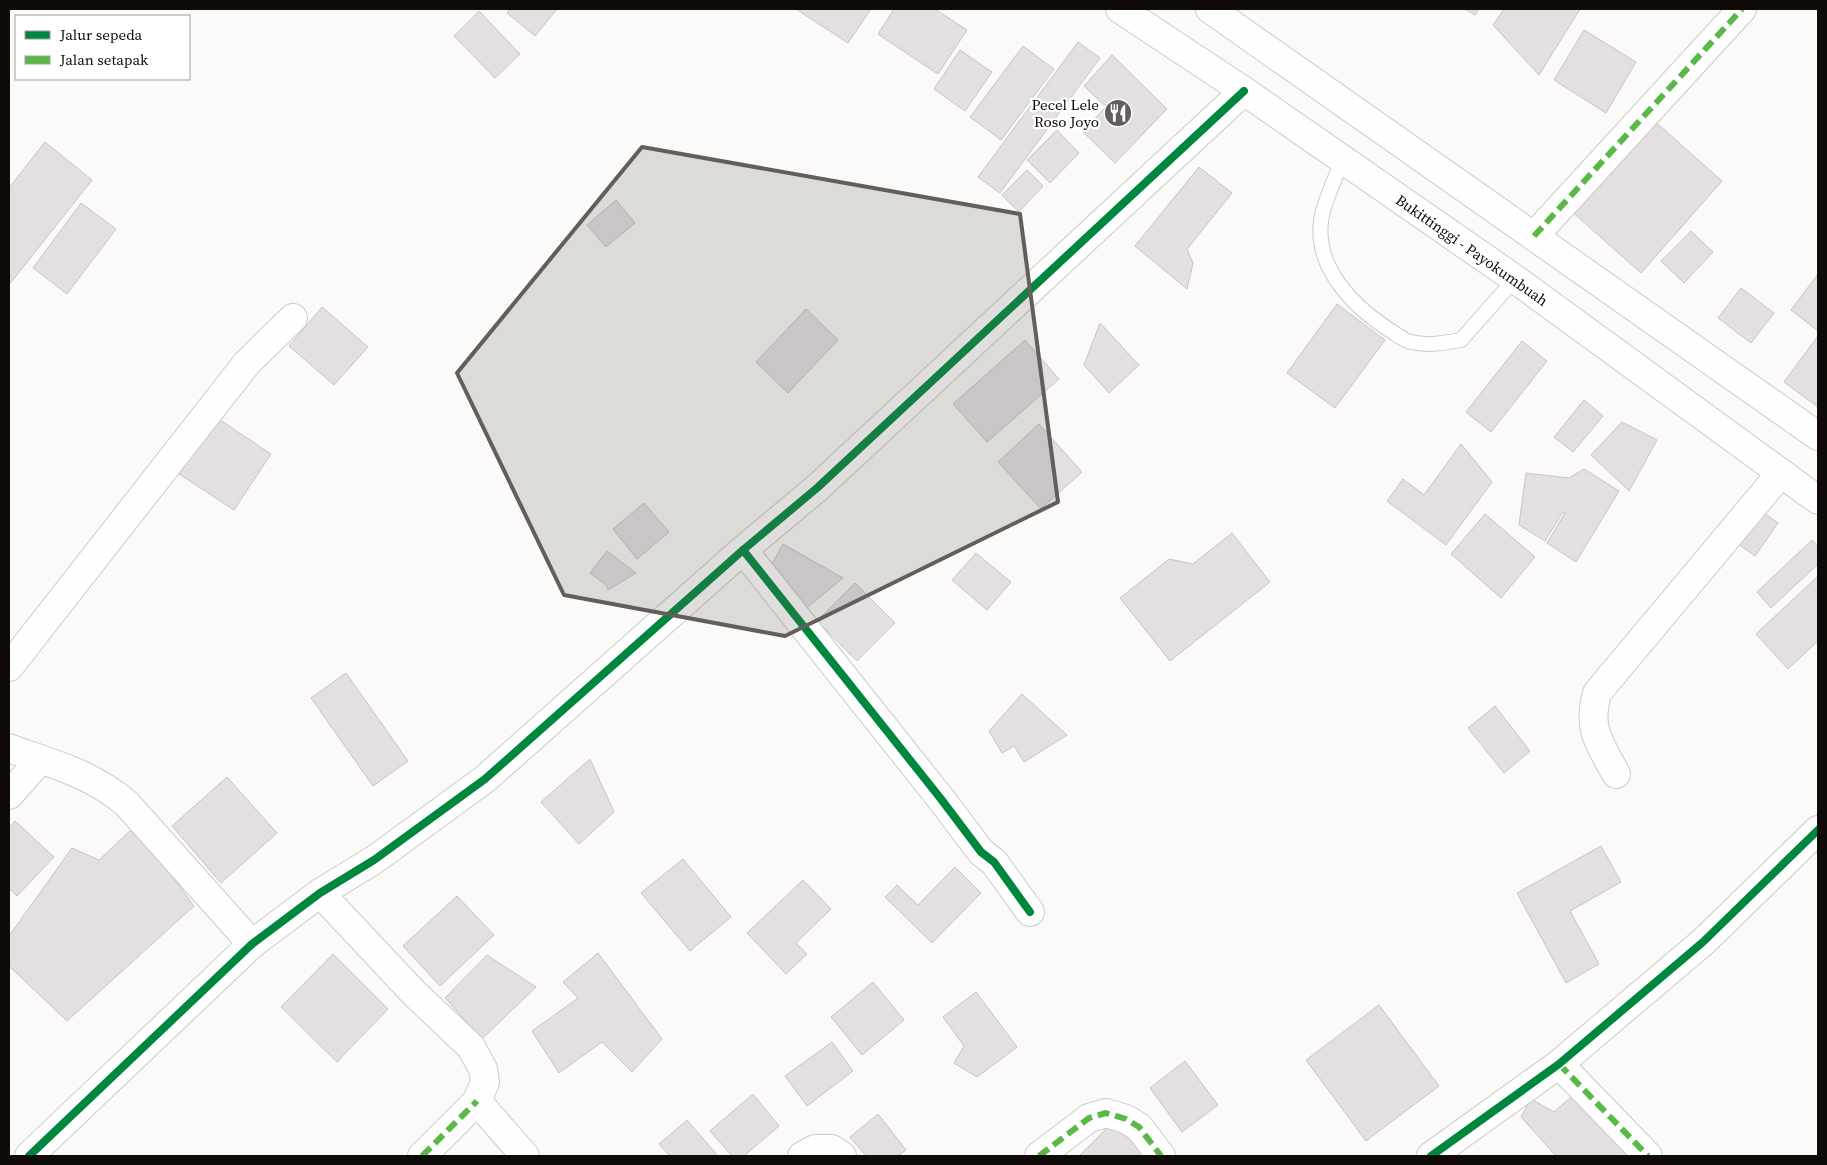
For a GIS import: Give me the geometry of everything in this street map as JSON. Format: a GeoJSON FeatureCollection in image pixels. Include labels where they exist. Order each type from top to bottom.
{"type":"FeatureCollection","features":[{"type":"Feature","properties":{"kind":"main road","name":"Bukittinggi - Payokumbuah"},"geometry":{"type":"LineString","coordinates":[[1120,9],[1244,91],[1515,279],[1818,500]]}},
{"type":"Feature","properties":{"kind":"main road"},"geometry":{"type":"LineString","coordinates":[[1210,9],[1818,436]]}},
{"type":"Feature","properties":{"kind":"main road"},"geometry":{"type":"LineString","coordinates":[[1534,236],[1742,9]]}},
{"type":"Feature","properties":{"kind":"main road"},"geometry":{"type":"LineString","coordinates":[[29,1156],[252,944],[320,893],[374,860],[485,779],[743,550],[824,481],[1244,91]]}},
{"type":"Feature","properties":{"kind":"main road"},"geometry":{"type":"LineString","coordinates":[[9,667],[247,363],[293,318]]}},
{"type":"Feature","properties":{"kind":"main road"},"geometry":{"type":"LineString","coordinates":[[1616,774],[1594,732],[1592,710],[1597,693],[1781,473]]}},
{"type":"Feature","properties":{"kind":"main road"},"geometry":{"type":"LineString","coordinates":[[743,550],[981,852],[994,862],[1030,912]]}},
{"type":"Feature","properties":{"kind":"main road"},"geometry":{"type":"LineString","coordinates":[[9,748],[92,779],[127,804],[252,944]]}},
{"type":"Feature","properties":{"kind":"main road"},"geometry":{"type":"LineString","coordinates":[[9,795],[40,760]]}},
{"type":"Feature","properties":{"kind":"main road"},"geometry":{"type":"LineString","coordinates":[[1431,1156],[1558,1064],[1703,942],[1818,830]]}},
{"type":"Feature","properties":{"kind":"main road"},"geometry":{"type":"LineString","coordinates":[[320,893],[414,993],[471,1047],[483,1069],[485,1082],[477,1101],[422,1156]]}},
{"type":"Feature","properties":{"kind":"main road"},"geometry":{"type":"LineString","coordinates":[[1558,1064],[1648,1156]]}},
{"type":"Feature","properties":{"kind":"main road"},"geometry":{"type":"LineString","coordinates":[[477,1101],[525,1156]]}},
{"type":"Feature","properties":{"kind":"main road"},"geometry":{"type":"LineString","coordinates":[[1039,1156],[1088,1118],[1106,1113],[1126,1118],[1139,1127],[1161,1156]]}},
{"type":"Feature","properties":{"kind":"main road"},"geometry":{"type":"LineString","coordinates":[[802,1156],[815,1149],[832,1149],[842,1156]]}},
{"type":"Feature","properties":{"kind":"lane"},"geometry":{"type":"LineString","coordinates":[[1342,160],[1321,220],[1322,245],[1332,272],[1350,300],[1377,322],[1410,342],[1437,344],[1461,340],[1515,279]]}},
{"type":"Feature","properties":{"kind":"highlighted area"},"geometry":{"type":"Polygon","coordinates":[[[642,147],[1020,214],[1058,502],[785,636],[564,595],[457,373],[642,147]]]}},
{"type":"Feature","properties":{"kind":"building"},"geometry":{"type":"Polygon","coordinates":[[[510,9],[557,9],[535,36],[507,13],[510,9]]]}},
{"type":"Feature","properties":{"kind":"building"},"geometry":{"type":"Polygon","coordinates":[[[796,9],[871,9],[848,43],[796,9]]]}},
{"type":"Feature","properties":{"kind":"building"},"geometry":{"type":"Polygon","coordinates":[[[894,9],[935,9],[967,30],[938,74],[878,34],[894,9]]]}},
{"type":"Feature","properties":{"kind":"building"},"geometry":{"type":"Polygon","coordinates":[[[1465,9],[1479,9],[1475,15],[1465,9]]]}},
{"type":"Feature","properties":{"kind":"building"},"geometry":{"type":"Polygon","coordinates":[[[1504,9],[1580,9],[1539,75],[1493,25],[1504,9]]]}},
{"type":"Feature","properties":{"kind":"building"},"geometry":{"type":"Polygon","coordinates":[[[479,11],[520,54],[495,78],[454,36],[479,11]]]}},
{"type":"Feature","properties":{"kind":"building"},"geometry":{"type":"Polygon","coordinates":[[[1584,30],[1636,62],[1606,113],[1554,80],[1584,30]]]}},
{"type":"Feature","properties":{"kind":"building"},"geometry":{"type":"Polygon","coordinates":[[[1078,42],[1100,58],[1000,193],[978,177],[1078,42]]]}},
{"type":"Feature","properties":{"kind":"building"},"geometry":{"type":"Polygon","coordinates":[[[1023,46],[1054,69],[1001,140],[970,117],[1023,46]]]}},
{"type":"Feature","properties":{"kind":"building"},"geometry":{"type":"Polygon","coordinates":[[[960,50],[992,72],[965,111],[934,89],[960,50]]]}},
{"type":"Feature","properties":{"kind":"building"},"geometry":{"type":"Polygon","coordinates":[[[1112,55],[1167,109],[1115,163],[1082,131],[1106,107],[1084,86],[1112,55]]]}},
{"type":"Feature","properties":{"kind":"building"},"geometry":{"type":"Polygon","coordinates":[[[1651,118],[1722,181],[1641,273],[1570,210],[1651,118]]]}},
{"type":"Feature","properties":{"kind":"building"},"geometry":{"type":"Polygon","coordinates":[[[1057,130],[1079,153],[1050,183],[1027,160],[1057,130]]]}},
{"type":"Feature","properties":{"kind":"building"},"geometry":{"type":"Polygon","coordinates":[[[45,142],[92,180],[9,285],[9,188],[45,142]]]}},
{"type":"Feature","properties":{"kind":"building"},"geometry":{"type":"Polygon","coordinates":[[[1199,167],[1232,193],[1187,249],[1193,263],[1187,289],[1135,246],[1199,167]]]}},
{"type":"Feature","properties":{"kind":"building"},"geometry":{"type":"Polygon","coordinates":[[[1027,170],[1043,186],[1019,212],[1002,195],[1027,170]]]}},
{"type":"Feature","properties":{"kind":"building"},"geometry":{"type":"Polygon","coordinates":[[[616,200],[635,223],[606,247],[587,225],[616,200]]]}},
{"type":"Feature","properties":{"kind":"building"},"geometry":{"type":"Polygon","coordinates":[[[81,203],[116,229],[67,294],[33,268],[81,203]]]}},
{"type":"Feature","properties":{"kind":"building"},"geometry":{"type":"Polygon","coordinates":[[[1691,231],[1713,252],[1684,283],[1661,261],[1691,231]]]}},
{"type":"Feature","properties":{"kind":"building"},"geometry":{"type":"Polygon","coordinates":[[[1818,274],[1818,331],[1791,310],[1818,274]]]}},
{"type":"Feature","properties":{"kind":"building"},"geometry":{"type":"Polygon","coordinates":[[[1741,288],[1774,313],[1751,343],[1718,318],[1741,288]]]}},
{"type":"Feature","properties":{"kind":"building"},"geometry":{"type":"Polygon","coordinates":[[[1337,304],[1385,340],[1335,408],[1287,373],[1337,304]]]}},
{"type":"Feature","properties":{"kind":"building"},"geometry":{"type":"Polygon","coordinates":[[[322,307],[368,347],[334,385],[289,346],[322,307]]]}},
{"type":"Feature","properties":{"kind":"building"},"geometry":{"type":"Polygon","coordinates":[[[806,309],[838,340],[788,393],[756,362],[806,309]]]}},
{"type":"Feature","properties":{"kind":"building"},"geometry":{"type":"Polygon","coordinates":[[[1100,323],[1139,365],[1109,393],[1084,365],[1100,323]]]}},
{"type":"Feature","properties":{"kind":"building"},"geometry":{"type":"Polygon","coordinates":[[[1818,336],[1818,407],[1784,382],[1818,336]]]}},
{"type":"Feature","properties":{"kind":"building"},"geometry":{"type":"Polygon","coordinates":[[[1025,340],[1059,379],[987,442],[953,404],[1025,340]]]}},
{"type":"Feature","properties":{"kind":"building"},"geometry":{"type":"Polygon","coordinates":[[[1522,341],[1547,361],[1491,432],[1466,412],[1522,341]]]}},
{"type":"Feature","properties":{"kind":"building"},"geometry":{"type":"Polygon","coordinates":[[[1584,400],[1603,416],[1573,452],[1554,437],[1584,400]]]}},
{"type":"Feature","properties":{"kind":"building"},"geometry":{"type":"Polygon","coordinates":[[[217,418],[271,454],[234,510],[179,474],[217,418]]]}},
{"type":"Feature","properties":{"kind":"building"},"geometry":{"type":"Polygon","coordinates":[[[1622,422],[1657,440],[1629,491],[1591,455],[1622,422]]]}},
{"type":"Feature","properties":{"kind":"building"},"geometry":{"type":"Polygon","coordinates":[[[1039,424],[1082,472],[1041,509],[998,462],[1039,424]]]}},
{"type":"Feature","properties":{"kind":"building"},"geometry":{"type":"Polygon","coordinates":[[[1461,444],[1492,482],[1446,545],[1387,501],[1403,479],[1424,495],[1461,444]]]}},
{"type":"Feature","properties":{"kind":"building"},"geometry":{"type":"Polygon","coordinates":[[[1584,469],[1619,491],[1576,562],[1547,543],[1565,513],[1563,512],[1545,541],[1519,525],[1526,473],[1569,478],[1584,469]]]}},
{"type":"Feature","properties":{"kind":"building"},"geometry":{"type":"Polygon","coordinates":[[[644,503],[669,532],[637,559],[613,529],[644,503]]]}},
{"type":"Feature","properties":{"kind":"building"},"geometry":{"type":"Polygon","coordinates":[[[1760,510],[1778,523],[1755,556],[1737,543],[1760,510]]]}},
{"type":"Feature","properties":{"kind":"building"},"geometry":{"type":"Polygon","coordinates":[[[1485,514],[1535,557],[1501,598],[1451,554],[1485,514]]]}},
{"type":"Feature","properties":{"kind":"building"},"geometry":{"type":"Polygon","coordinates":[[[1232,533],[1270,582],[1170,661],[1120,598],[1169,559],[1193,564],[1232,533]]]}},
{"type":"Feature","properties":{"kind":"building"},"geometry":{"type":"Polygon","coordinates":[[[1812,540],[1818,547],[1818,564],[1771,608],[1757,592],[1812,540]]]}},
{"type":"Feature","properties":{"kind":"building"},"geometry":{"type":"Polygon","coordinates":[[[783,544],[843,578],[803,611],[769,569],[783,544]]]}},
{"type":"Feature","properties":{"kind":"building"},"geometry":{"type":"Polygon","coordinates":[[[607,551],[636,573],[608,590],[607,586],[590,573],[607,551]]]}},
{"type":"Feature","properties":{"kind":"building"},"geometry":{"type":"Polygon","coordinates":[[[976,553],[1011,582],[987,610],[952,580],[976,553]]]}},
{"type":"Feature","properties":{"kind":"building"},"geometry":{"type":"Polygon","coordinates":[[[1818,576],[1818,641],[1788,669],[1756,634],[1818,576]]]}},
{"type":"Feature","properties":{"kind":"building"},"geometry":{"type":"Polygon","coordinates":[[[855,583],[895,623],[857,661],[817,621],[855,583]]]}},
{"type":"Feature","properties":{"kind":"building"},"geometry":{"type":"Polygon","coordinates":[[[346,673],[408,761],[373,786],[311,698],[346,673]]]}},
{"type":"Feature","properties":{"kind":"building"},"geometry":{"type":"Polygon","coordinates":[[[1022,694],[1067,735],[1024,762],[1014,746],[1002,753],[989,731],[1022,694]]]}},
{"type":"Feature","properties":{"kind":"building"},"geometry":{"type":"Polygon","coordinates":[[[1495,706],[1530,751],[1504,773],[1468,728],[1495,706]]]}},
{"type":"Feature","properties":{"kind":"building"},"geometry":{"type":"Polygon","coordinates":[[[590,759],[614,812],[579,844],[541,802],[590,759]]]}},
{"type":"Feature","properties":{"kind":"building"},"geometry":{"type":"Polygon","coordinates":[[[227,777],[277,833],[221,883],[172,826],[227,777]]]}},
{"type":"Feature","properties":{"kind":"building"},"geometry":{"type":"Polygon","coordinates":[[[15,821],[54,857],[17,896],[9,888],[9,828],[15,821]]]}},
{"type":"Feature","properties":{"kind":"building"},"geometry":{"type":"Polygon","coordinates":[[[135,826],[194,906],[67,1021],[9,966],[9,936],[72,848],[99,860],[135,826]]]}},
{"type":"Feature","properties":{"kind":"building"},"geometry":{"type":"Polygon","coordinates":[[[1601,846],[1621,882],[1570,911],[1599,964],[1566,983],[1517,893],[1601,846]]]}},
{"type":"Feature","properties":{"kind":"building"},"geometry":{"type":"Polygon","coordinates":[[[683,859],[731,917],[690,951],[641,893],[683,859]]]}},
{"type":"Feature","properties":{"kind":"building"},"geometry":{"type":"Polygon","coordinates":[[[955,867],[981,893],[932,943],[885,897],[897,885],[918,905],[955,867]]]}},
{"type":"Feature","properties":{"kind":"building"},"geometry":{"type":"Polygon","coordinates":[[[803,880],[831,909],[796,943],[807,954],[786,974],[747,933],[803,880]]]}},
{"type":"Feature","properties":{"kind":"building"},"geometry":{"type":"Polygon","coordinates":[[[457,896],[494,935],[440,986],[403,946],[457,896]]]}},
{"type":"Feature","properties":{"kind":"building"},"geometry":{"type":"Polygon","coordinates":[[[598,953],[662,1039],[632,1072],[602,1042],[559,1073],[532,1031],[578,998],[563,982],[598,953]]]}},
{"type":"Feature","properties":{"kind":"building"},"geometry":{"type":"Polygon","coordinates":[[[333,954],[388,1009],[337,1062],[281,1007],[333,954]]]}},
{"type":"Feature","properties":{"kind":"building"},"geometry":{"type":"Polygon","coordinates":[[[487,955],[536,987],[482,1039],[445,998],[487,955]]]}},
{"type":"Feature","properties":{"kind":"building"},"geometry":{"type":"Polygon","coordinates":[[[873,982],[904,1020],[862,1055],[831,1017],[873,982]]]}},
{"type":"Feature","properties":{"kind":"building"},"geometry":{"type":"Polygon","coordinates":[[[976,992],[1017,1047],[977,1077],[954,1063],[964,1046],[943,1017],[976,992]]]}},
{"type":"Feature","properties":{"kind":"building"},"geometry":{"type":"Polygon","coordinates":[[[1379,1005],[1439,1086],[1366,1141],[1306,1060],[1379,1005]]]}},
{"type":"Feature","properties":{"kind":"building"},"geometry":{"type":"Polygon","coordinates":[[[832,1042],[853,1071],[807,1106],[785,1076],[832,1042]]]}},
{"type":"Feature","properties":{"kind":"building"},"geometry":{"type":"Polygon","coordinates":[[[1185,1061],[1218,1105],[1182,1132],[1150,1088],[1185,1061]]]}},
{"type":"Feature","properties":{"kind":"building"},"geometry":{"type":"Polygon","coordinates":[[[1579,1090],[1634,1151],[1628,1156],[1556,1156],[1521,1117],[1531,1099],[1554,1112],[1579,1090]]]}},
{"type":"Feature","properties":{"kind":"building"},"geometry":{"type":"Polygon","coordinates":[[[753,1094],[779,1126],[744,1156],[732,1156],[710,1131],[753,1094]]]}},
{"type":"Feature","properties":{"kind":"building"},"geometry":{"type":"Polygon","coordinates":[[[878,1114],[906,1150],[898,1156],[866,1156],[850,1137],[878,1114]]]}},
{"type":"Feature","properties":{"kind":"building"},"geometry":{"type":"Polygon","coordinates":[[[687,1120],[718,1156],[670,1156],[659,1144],[687,1120]]]}},
{"type":"Feature","properties":{"kind":"building"},"geometry":{"type":"Polygon","coordinates":[[[1114,1121],[1142,1151],[1137,1156],[1079,1156],[1114,1121]]]}},
{"type":"Feature","properties":{"kind":"marked path"},"geometry":{"type":"LineString","coordinates":[[1534,236],[1742,9]]}},
{"type":"Feature","properties":{"kind":"marked path"},"geometry":{"type":"LineString","coordinates":[[1559,1064],[1648,1156]]}},
{"type":"Feature","properties":{"kind":"marked path"},"geometry":{"type":"LineString","coordinates":[[422,1156],[477,1101]]}},
{"type":"Feature","properties":{"kind":"marked path"},"geometry":{"type":"LineString","coordinates":[[1039,1156],[1089,1118],[1106,1113],[1126,1119],[1139,1127],[1161,1156]]}},
{"type":"Feature","properties":{"kind":"cycle path"},"geometry":{"type":"LineString","coordinates":[[29,1156],[252,944],[320,893],[374,860],[485,779],[743,550],[817,488],[1244,91]]}},
{"type":"Feature","properties":{"kind":"cycle path"},"geometry":{"type":"LineString","coordinates":[[743,550],[981,852],[994,862],[1030,912]]}},
{"type":"Feature","properties":{"kind":"cycle path"},"geometry":{"type":"LineString","coordinates":[[1431,1156],[1559,1064],[1703,942],[1818,830]]}},
{"type":"Feature","properties":{"kind":"place","name":"Pecel Lele Roso Joyo"},"geometry":{"type":"Point","coordinates":[1118,113]}}]}
